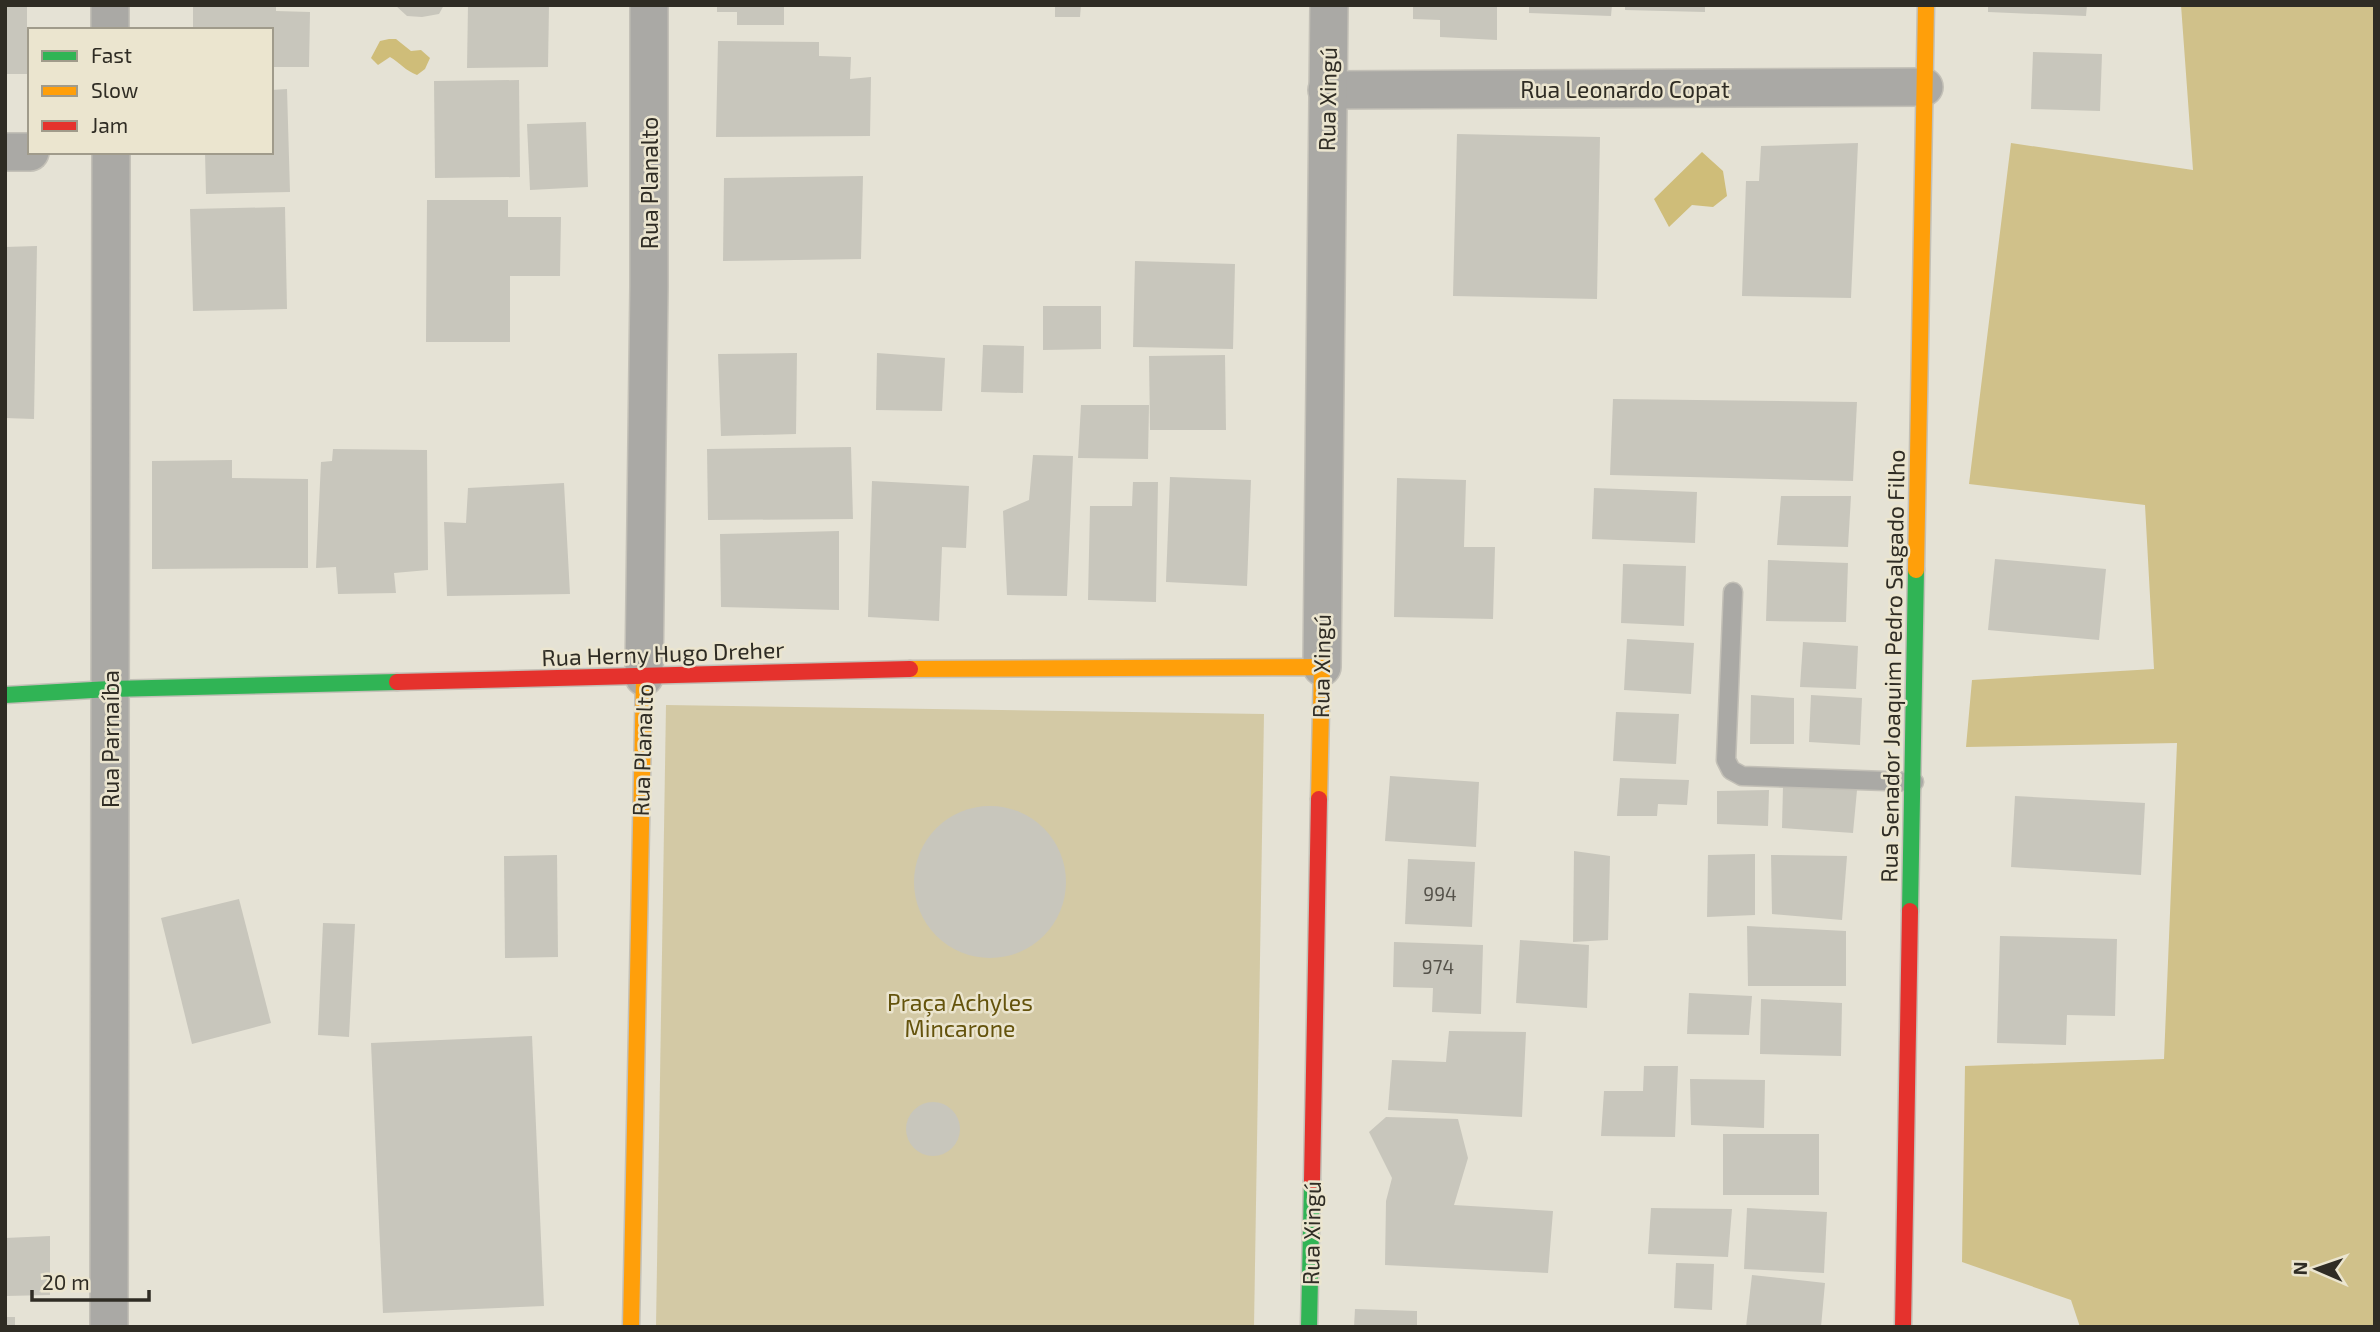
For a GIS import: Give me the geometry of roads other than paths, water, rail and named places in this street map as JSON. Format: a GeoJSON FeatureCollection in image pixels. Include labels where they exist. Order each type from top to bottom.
{"type":"FeatureCollection","features":[{"type":"Feature","properties":{"kind":"main road","name":"Rua Senador Joaquim Pedro Salgado Filho"},"geometry":{"type":"LineString","coordinates":[[1903,1327],[1926,5]]}},
{"type":"Feature","properties":{"kind":"main road","name":"Rua Herny Hugo Dreher"},"geometry":{"type":"LineString","coordinates":[[5,695],[110,689],[942,668],[1322,667]]}},
{"type":"Feature","properties":{"kind":"main road","name":"Rua Xingú"},"geometry":{"type":"LineString","coordinates":[[1309,1327],[1322,667]]}},
{"type":"Feature","properties":{"kind":"main road","name":"Rua Planalto"},"geometry":{"type":"LineString","coordinates":[[631,1327],[644,677]]}},
{"type":"Feature","properties":{"kind":"street"},"geometry":{"type":"LineString","coordinates":[[110,5],[110,28]]}},
{"type":"Feature","properties":{"kind":"street","name":"Rua Planalto"},"geometry":{"type":"LineString","coordinates":[[644,677],[649,5]]}},
{"type":"Feature","properties":{"kind":"street","name":"Rua Xingú"},"geometry":{"type":"LineString","coordinates":[[1322,667],[1329,5]]}},
{"type":"Feature","properties":{"kind":"street","name":"Rua Leonardo Copat"},"geometry":{"type":"LineString","coordinates":[[1327,90],[1924,87]]}},
{"type":"Feature","properties":{"kind":"street"},"geometry":{"type":"LineString","coordinates":[[5,152],[28,152]]}},
{"type":"Feature","properties":{"kind":"street","name":"Rua Parnaíba"},"geometry":{"type":"LineString","coordinates":[[109,1327],[111,154]]}},
{"type":"Feature","properties":{"kind":"lane"},"geometry":{"type":"LineString","coordinates":[[1733,592],[1726,760],[1731,770],[1742,776],[1914,782]]}},
{"type":"Feature","properties":{"kind":"park label","name":"Praça Achyles Mincarone"},"geometry":{"type":"Point","coordinates":[960,1015]}}]}
